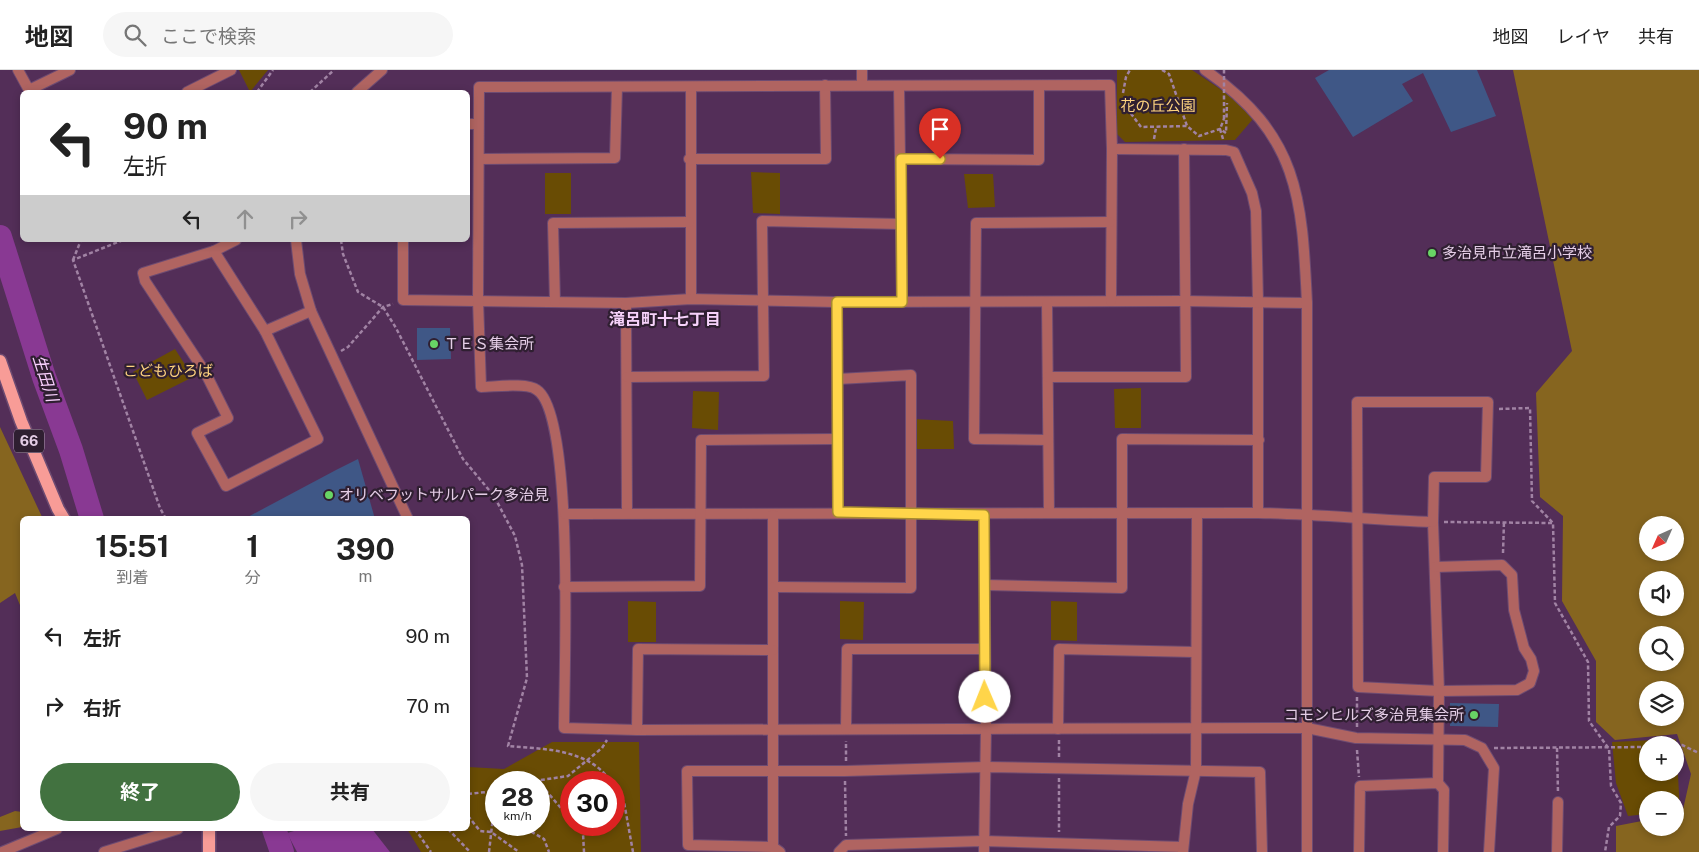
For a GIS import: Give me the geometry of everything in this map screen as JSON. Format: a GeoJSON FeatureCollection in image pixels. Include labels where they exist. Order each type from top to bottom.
{"type":"FeatureCollection","features":[{"type":"Feature","properties":{"kind":"main road","name":"66"},"geometry":{"type":"LineString","coordinates":[[0,361],[21,421],[62,516]]}},
{"type":"Feature","properties":{"kind":"main road"},"geometry":{"type":"LineString","coordinates":[[209,831],[209,852]]}},
{"type":"Feature","properties":{"kind":"street"},"geometry":{"type":"LineString","coordinates":[[18,70],[28,90]]}},
{"type":"Feature","properties":{"kind":"street"},"geometry":{"type":"LineString","coordinates":[[31,90],[70,70]]}},
{"type":"Feature","properties":{"kind":"street"},"geometry":{"type":"LineString","coordinates":[[191,90],[231,70]]}},
{"type":"Feature","properties":{"kind":"street"},"geometry":{"type":"LineString","coordinates":[[359,90],[382,70]]}},
{"type":"Feature","properties":{"kind":"street"},"geometry":{"type":"LineString","coordinates":[[862,70],[862,85]]}},
{"type":"Feature","properties":{"kind":"street"},"geometry":{"type":"LineString","coordinates":[[1205,70],[1228,86],[1254,110],[1278,143],[1292,176],[1303,225],[1307,302],[1307,852]]}},
{"type":"Feature","properties":{"kind":"street"},"geometry":{"type":"LineString","coordinates":[[689,159],[826,159],[825,85]]}},
{"type":"Feature","properties":{"kind":"street"},"geometry":{"type":"LineString","coordinates":[[1111,301],[1110,222],[1112,149],[1110,85],[479,87],[472,124],[479,159],[478,300],[481,387],[529,386],[538,390],[544,398],[560,455],[565,514],[564,728],[637,730],[774,728],[846,730],[1196,730],[1307,728],[1356,738],[1466,740],[1482,748],[1494,768],[1489,852]]}},
{"type":"Feature","properties":{"kind":"street"},"geometry":{"type":"LineString","coordinates":[[900,86],[902,302]]}},
{"type":"Feature","properties":{"kind":"street"},"geometry":{"type":"LineString","coordinates":[[901,159],[1039,160],[1039,86]]}},
{"type":"Feature","properties":{"kind":"street"},"geometry":{"type":"LineString","coordinates":[[479,159],[614,158],[617,87]]}},
{"type":"Feature","properties":{"kind":"street"},"geometry":{"type":"LineString","coordinates":[[691,87],[689,159],[691,299]]}},
{"type":"Feature","properties":{"kind":"street"},"geometry":{"type":"LineString","coordinates":[[1112,149],[1226,150],[1234,152],[1252,192],[1256,211],[1258,301],[1258,513]]}},
{"type":"Feature","properties":{"kind":"street"},"geometry":{"type":"LineString","coordinates":[[1048,377],[1186,377],[1184,149]]}},
{"type":"Feature","properties":{"kind":"street"},"geometry":{"type":"LineString","coordinates":[[627,377],[764,376],[762,221],[901,224]]}},
{"type":"Feature","properties":{"kind":"street"},"geometry":{"type":"LineString","coordinates":[[555,302],[553,223],[690,222]]}},
{"type":"Feature","properties":{"kind":"street"},"geometry":{"type":"LineString","coordinates":[[1048,440],[974,439],[976,224],[1110,222]]}},
{"type":"Feature","properties":{"kind":"street"},"geometry":{"type":"LineString","coordinates":[[214,251],[265,330],[318,439],[226,486],[197,433],[228,418],[205,372],[146,281],[143,273],[214,251],[232,242]]}},
{"type":"Feature","properties":{"kind":"street"},"geometry":{"type":"LineString","coordinates":[[296,242],[300,274],[311,311],[407,516]]}},
{"type":"Feature","properties":{"kind":"street"},"geometry":{"type":"LineString","coordinates":[[403,242],[403,300],[626,303],[691,299],[837,302],[1307,302]]}},
{"type":"Feature","properties":{"kind":"street"},"geometry":{"type":"LineString","coordinates":[[837,302],[838,512]]}},
{"type":"Feature","properties":{"kind":"street"},"geometry":{"type":"LineString","coordinates":[[1047,302],[1049,513]]}},
{"type":"Feature","properties":{"kind":"street"},"geometry":{"type":"LineString","coordinates":[[626,303],[627,513]]}},
{"type":"Feature","properties":{"kind":"street"},"geometry":{"type":"LineString","coordinates":[[265,330],[311,311]]}},
{"type":"Feature","properties":{"kind":"street"},"geometry":{"type":"LineString","coordinates":[[774,587],[911,588],[911,375],[838,379]]}},
{"type":"Feature","properties":{"kind":"street"},"geometry":{"type":"LineString","coordinates":[[1435,567],[1502,565],[1512,575],[1514,610],[1524,648],[1531,659],[1534,671],[1530,683],[1517,690],[1438,691],[1358,687],[1357,402],[1488,402],[1486,477],[1434,477],[1433,522],[1438,691],[1438,783],[1444,790],[1443,852]]}},
{"type":"Feature","properties":{"kind":"street"},"geometry":{"type":"LineString","coordinates":[[564,587],[700,586],[701,440],[837,439]]}},
{"type":"Feature","properties":{"kind":"street"},"geometry":{"type":"LineString","coordinates":[[986,585],[1122,588],[1122,439],[1259,440]]}},
{"type":"Feature","properties":{"kind":"street"},"geometry":{"type":"LineString","coordinates":[[565,514],[702,512],[773,515],[838,512],[984,515],[1123,512],[1258,513],[1308,514],[1357,519],[1433,522]]}},
{"type":"Feature","properties":{"kind":"street"},"geometry":{"type":"LineString","coordinates":[[842,848],[984,847],[1059,844],[1183,850],[1188,804],[1196,770],[1197,514]]}},
{"type":"Feature","properties":{"kind":"street"},"geometry":{"type":"LineString","coordinates":[[773,515],[773,650],[775,770],[776,850],[688,845],[686,772],[775,770],[845,771],[985,767],[1059,770],[1260,772],[1262,852]]}},
{"type":"Feature","properties":{"kind":"street"},"geometry":{"type":"LineString","coordinates":[[984,515],[986,585],[984,649],[986,730],[984,847]]}},
{"type":"Feature","properties":{"kind":"street"},"geometry":{"type":"LineString","coordinates":[[637,730],[638,649],[773,650]]}},
{"type":"Feature","properties":{"kind":"street"},"geometry":{"type":"LineString","coordinates":[[846,730],[847,649],[984,649]]}},
{"type":"Feature","properties":{"kind":"street"},"geometry":{"type":"LineString","coordinates":[[1058,729],[1059,649],[1195,652]]}},
{"type":"Feature","properties":{"kind":"street"},"geometry":{"type":"LineString","coordinates":[[1359,852],[1360,786],[1438,783]]}},
{"type":"Feature","properties":{"kind":"street"},"geometry":{"type":"LineString","coordinates":[[1557,852],[1558,802]]}},
{"type":"Feature","properties":{"kind":"street"},"geometry":{"type":"LineString","coordinates":[[2,852],[52,831]]}},
{"type":"Feature","properties":{"kind":"street"},"geometry":{"type":"LineString","coordinates":[[104,852],[172,831]]}},
{"type":"Feature","properties":{"kind":"path"},"geometry":{"type":"LineString","coordinates":[[258,90],[273,70]]}},
{"type":"Feature","properties":{"kind":"path"},"geometry":{"type":"LineString","coordinates":[[312,90],[334,70]]}},
{"type":"Feature","properties":{"kind":"path"},"geometry":{"type":"LineString","coordinates":[[1130,70],[1126,77],[1121,101],[1141,127],[1187,126]]}},
{"type":"Feature","properties":{"kind":"path"},"geometry":{"type":"LineString","coordinates":[[1162,70],[1168,74],[1187,126],[1199,136],[1220,129]]}},
{"type":"Feature","properties":{"kind":"path"},"geometry":{"type":"LineString","coordinates":[[1224,70],[1224,119],[1220,129],[1226,150]]}},
{"type":"Feature","properties":{"kind":"path"},"geometry":{"type":"LineString","coordinates":[[1220,129],[1226,133],[1228,86]]}},
{"type":"Feature","properties":{"kind":"path"},"geometry":{"type":"LineString","coordinates":[[80,242],[73,260],[164,516]]}},
{"type":"Feature","properties":{"kind":"path"},"geometry":{"type":"LineString","coordinates":[[73,260],[118,242]]}},
{"type":"Feature","properties":{"kind":"path"},"geometry":{"type":"LineString","coordinates":[[341,242],[343,254],[358,292],[383,307],[396,328],[463,459],[494,496],[515,536],[522,565],[526,678],[508,746],[557,750],[586,760],[605,771]]}},
{"type":"Feature","properties":{"kind":"path"},"geometry":{"type":"LineString","coordinates":[[332,356],[348,347],[383,307],[403,300]]}},
{"type":"Feature","properties":{"kind":"path"},"geometry":{"type":"LineString","coordinates":[[1488,409],[1530,408],[1532,501],[1553,523],[1555,603],[1588,662],[1589,721],[1609,748],[1611,786],[1621,804],[1620,816],[1609,827],[1605,852]]}},
{"type":"Feature","properties":{"kind":"path"},"geometry":{"type":"LineString","coordinates":[[1433,522],[1504,521],[1553,523]]}},
{"type":"Feature","properties":{"kind":"path"},"geometry":{"type":"LineString","coordinates":[[1502,565],[1504,521]]}},
{"type":"Feature","properties":{"kind":"path"},"geometry":{"type":"LineString","coordinates":[[550,778],[568,776],[602,748],[612,729]]}},
{"type":"Feature","properties":{"kind":"path"},"geometry":{"type":"LineString","coordinates":[[1058,729],[1059,844]]}},
{"type":"Feature","properties":{"kind":"path"},"geometry":{"type":"LineString","coordinates":[[842,848],[846,730]]}},
{"type":"Feature","properties":{"kind":"path"},"geometry":{"type":"LineString","coordinates":[[1684,746],[1699,753]]}},
{"type":"Feature","properties":{"kind":"path"},"geometry":{"type":"LineString","coordinates":[[1482,748],[1639,747]]}},
{"type":"Feature","properties":{"kind":"path"},"geometry":{"type":"LineString","coordinates":[[1557,748],[1558,802]]}},
{"type":"Feature","properties":{"kind":"path"},"geometry":{"type":"LineString","coordinates":[[470,794],[485,792]]}},
{"type":"Feature","properties":{"kind":"path"},"geometry":{"type":"LineString","coordinates":[[550,795],[560,807]]}},
{"type":"Feature","properties":{"kind":"path"},"geometry":{"type":"LineString","coordinates":[[625,808],[633,852]]}},
{"type":"Feature","properties":{"kind":"path"},"geometry":{"type":"LineString","coordinates":[[470,818],[480,831],[485,831]]}},
{"type":"Feature","properties":{"kind":"path"},"geometry":{"type":"LineString","coordinates":[[416,831],[431,852]]}},
{"type":"Feature","properties":{"kind":"path"},"geometry":{"type":"LineString","coordinates":[[450,831],[470,852]]}},
{"type":"Feature","properties":{"kind":"path"},"geometry":{"type":"LineString","coordinates":[[489,852],[491,836]]}},
{"type":"Feature","properties":{"kind":"path"},"geometry":{"type":"LineString","coordinates":[[497,836],[519,852]]}},
{"type":"Feature","properties":{"kind":"path"},"geometry":{"type":"LineString","coordinates":[[539,836],[544,839],[549,852]]}},
{"type":"Feature","properties":{"kind":"path"},"geometry":{"type":"LineString","coordinates":[[583,836],[584,852]]}},
{"type":"Feature","properties":{"kind":"green space"},"geometry":{"type":"Polygon","coordinates":[[[239,70],[268,70],[252,90],[249,90],[239,70]]]}},
{"type":"Feature","properties":{"kind":"green space","name":"花の丘公園"},"geometry":{"type":"Polygon","coordinates":[[[1117,70],[1192,70],[1232,97],[1253,119],[1235,140],[1125,142],[1117,134],[1117,70]]]}},
{"type":"Feature","properties":{"kind":"green space"},"geometry":{"type":"Polygon","coordinates":[[[751,172],[780,173],[780,214],[753,213],[751,172]]]}},
{"type":"Feature","properties":{"kind":"green space"},"geometry":{"type":"Polygon","coordinates":[[[545,173],[571,173],[571,214],[545,214],[545,173]]]}},
{"type":"Feature","properties":{"kind":"green space"},"geometry":{"type":"Polygon","coordinates":[[[964,174],[993,174],[995,207],[968,208],[964,174]]]}},
{"type":"Feature","properties":{"kind":"green space","name":"こどもひろば"},"geometry":{"type":"Polygon","coordinates":[[[175,349],[193,377],[147,400],[133,372],[175,349]]]}},
{"type":"Feature","properties":{"kind":"green space"},"geometry":{"type":"Polygon","coordinates":[[[1141,388],[1141,428],[1115,428],[1114,389],[1141,388]]]}},
{"type":"Feature","properties":{"kind":"green space"},"geometry":{"type":"Polygon","coordinates":[[[693,391],[719,392],[718,430],[692,428],[693,391]]]}},
{"type":"Feature","properties":{"kind":"green space"},"geometry":{"type":"Polygon","coordinates":[[[913,419],[953,421],[954,449],[913,449],[913,419]]]}},
{"type":"Feature","properties":{"kind":"green space"},"geometry":{"type":"Polygon","coordinates":[[[628,601],[656,602],[656,642],[628,642],[628,601]]]}},
{"type":"Feature","properties":{"kind":"green space"},"geometry":{"type":"Polygon","coordinates":[[[840,601],[864,602],[863,640],[840,639],[840,601]]]}},
{"type":"Feature","properties":{"kind":"green space"},"geometry":{"type":"Polygon","coordinates":[[[1051,601],[1077,602],[1077,641],[1051,640],[1051,601]]]}},
{"type":"Feature","properties":{"kind":"green space"},"geometry":{"type":"Polygon","coordinates":[[[1639,741],[1639,781],[1678,781],[1679,791],[1639,791],[1639,815],[1628,816],[1616,783],[1612,742],[1639,741]]]}},
{"type":"Feature","properties":{"kind":"green space"},"geometry":{"type":"Polygon","coordinates":[[[552,742],[639,742],[641,852],[421,852],[408,831],[470,831],[470,767],[504,769],[552,742]]]}},
{"type":"Feature","properties":{"kind":"shaded area"},"geometry":{"type":"Polygon","coordinates":[[[1513,70],[1699,70],[1699,852],[1616,852],[1616,826],[1639,822],[1639,836],[1684,836],[1684,805],[1691,774],[1684,754],[1684,736],[1678,736],[1677,734],[1639,736],[1639,738],[1615,740],[1596,722],[1596,661],[1562,601],[1563,516],[1540,497],[1536,393],[1572,351],[1513,70]]]}},
{"type":"Feature","properties":{"kind":"shaded area"},"geometry":{"type":"Polygon","coordinates":[[[0,427],[42,516],[20,516],[20,605],[15,593],[0,603],[0,427]]]}},
{"type":"Feature","properties":{"kind":"shaded area"},"geometry":{"type":"Polygon","coordinates":[[[15,811],[20,812],[20,827],[0,831],[0,817],[15,811]]]}},
{"type":"Feature","properties":{"kind":"shaded area"},"geometry":{"type":"Polygon","coordinates":[[[294,831],[374,831],[390,852],[297,852],[287,833],[294,831]]]}},
{"type":"Feature","properties":{"kind":"building"},"geometry":{"type":"Polygon","coordinates":[[[1329,70],[1477,70],[1496,116],[1451,132],[1423,73],[1402,84],[1413,101],[1353,137],[1315,78],[1329,70]]]}},
{"type":"Feature","properties":{"kind":"building","name":"ＴＥＳ集会所"},"geometry":{"type":"Polygon","coordinates":[[[417,328],[450,328],[451,359],[417,360],[417,328]]]}},
{"type":"Feature","properties":{"kind":"building","name":"オリベフットサルパーク多治見"},"geometry":{"type":"Polygon","coordinates":[[[358,459],[374,516],[250,516],[358,459]]]}},
{"type":"Feature","properties":{"kind":"building","name":"コモンヒルズ多治見集会所"},"geometry":{"type":"Polygon","coordinates":[[[1450,703],[1499,704],[1498,727],[1450,726],[1450,703]]]}},
{"type":"Feature","properties":{"kind":"waterway","name":"生田川"},"geometry":{"type":"LineString","coordinates":[[0,237],[44,377],[71,450],[91,516]]}},
{"type":"Feature","properties":{"kind":"waterway","name":"生田川"},"geometry":{"type":"LineString","coordinates":[[275,831],[282,852]]}},
{"type":"Feature","properties":{"kind":"place","name":"多治見市立滝呂小学校"},"geometry":{"type":"Point","coordinates":[1432,253]}},
{"type":"Feature","properties":{"kind":"place","name":"ＴＥＳ集会所"},"geometry":{"type":"Point","coordinates":[434,344]}},
{"type":"Feature","properties":{"kind":"place","name":"オリベフットサルパーク多治見"},"geometry":{"type":"Point","coordinates":[329,495]}},
{"type":"Feature","properties":{"kind":"place","name":"コモンヒルズ多治見集会所"},"geometry":{"type":"Point","coordinates":[1474,715]}},
{"type":"Feature","properties":{"kind":"district","name":"滝呂町十七丁目"},"geometry":{"type":"Point","coordinates":[665,319]}},
{"type":"Feature","properties":{"kind":"route"},"geometry":{"type":"LineString","coordinates":[[940,159],[901,159],[902,302],[837,302],[838,512],[984,515],[986,585],[985,697]]}}]}
